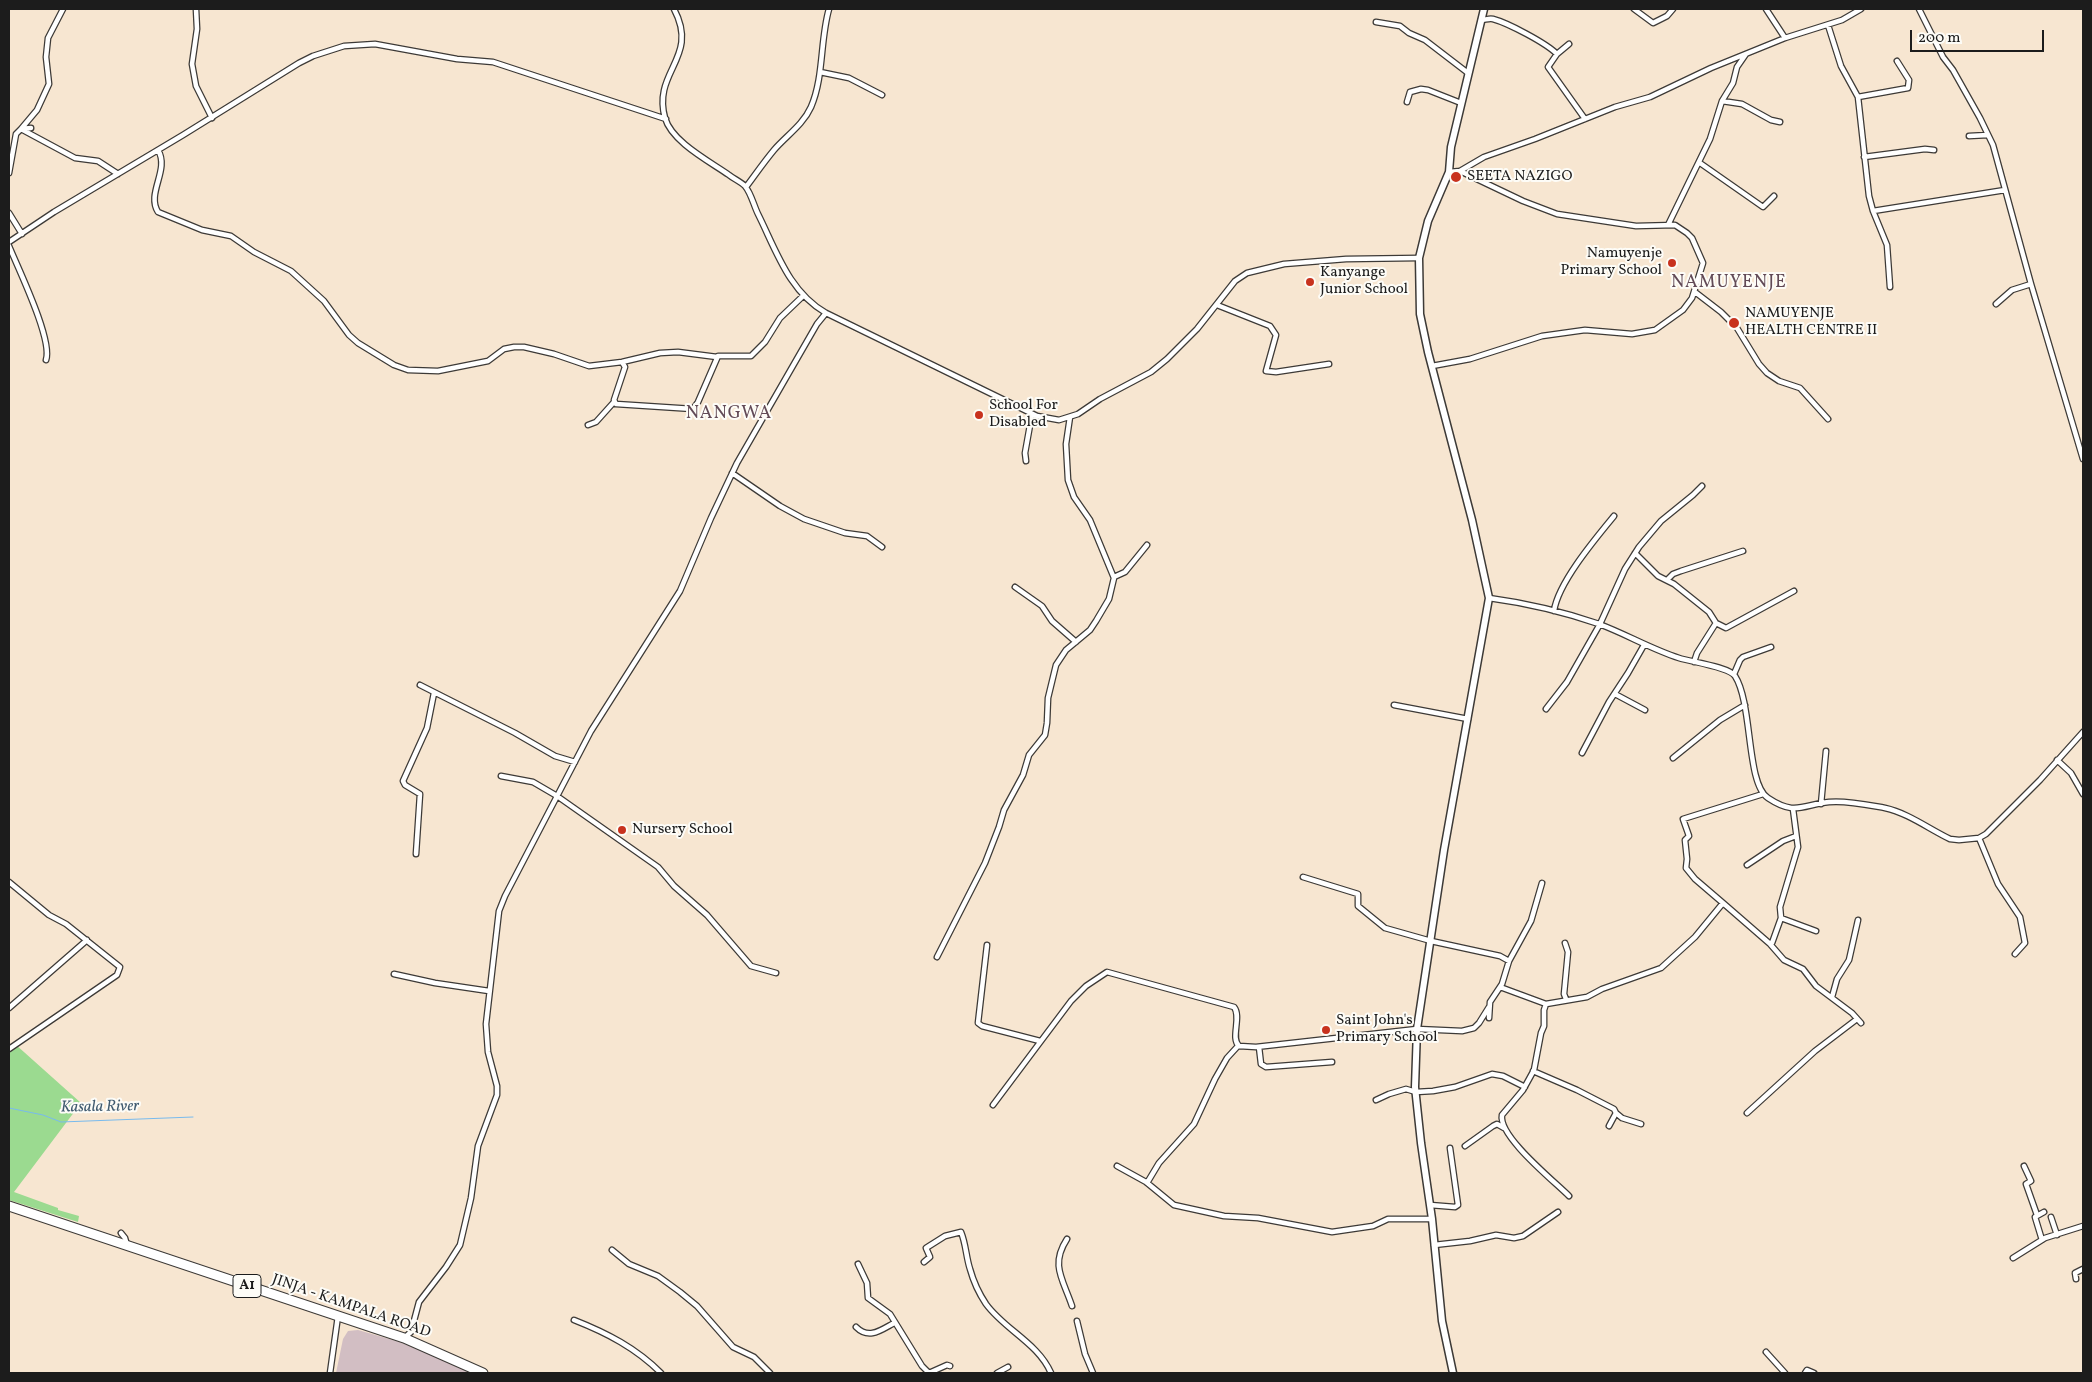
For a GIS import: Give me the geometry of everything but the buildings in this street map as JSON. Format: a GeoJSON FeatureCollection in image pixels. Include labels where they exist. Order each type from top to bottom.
{"type":"FeatureCollection","features":[{"type":"Feature","properties":{"kind":"highway","name":"JINJA - KAMPALA ROAD"},"geometry":{"type":"LineString","coordinates":[[9,1206],[404,1338],[483,1373]]}},
{"type":"Feature","properties":{"kind":"street"},"geometry":{"type":"LineString","coordinates":[[9,173],[15,135],[37,110],[49,84],[46,58],[48,38],[64,9]]}},
{"type":"Feature","properties":{"kind":"street"},"geometry":{"type":"LineString","coordinates":[[196,9],[192,64],[196,86],[212,118]]}},
{"type":"Feature","properties":{"kind":"street"},"geometry":{"type":"LineString","coordinates":[[674,9],[681,24],[682,42],[679,59],[663,89],[666,119],[684,144],[746,187],[779,258],[803,296],[826,313],[1032,414],[1051,420],[1070,417],[1083,412],[1100,399],[1158,366],[1197,329],[1239,278],[1264,268],[1346,259],[1419,258]]}},
{"type":"Feature","properties":{"kind":"street"},"geometry":{"type":"LineString","coordinates":[[746,187],[774,150],[798,127],[812,105],[820,72],[823,39],[829,9]]}},
{"type":"Feature","properties":{"kind":"street"},"geometry":{"type":"LineString","coordinates":[[1453,1373],[1442,1321],[1432,1219],[1421,1143],[1416,1092],[1417,1029],[1444,850],[1489,598],[1474,529],[1420,314],[1419,258],[1428,221],[1449,172],[1451,147],[1484,9]]}},
{"type":"Feature","properties":{"kind":"street"},"geometry":{"type":"LineString","coordinates":[[1634,9],[1653,23],[1663,19],[1673,9]]}},
{"type":"Feature","properties":{"kind":"street"},"geometry":{"type":"LineString","coordinates":[[1766,9],[1786,38]]}},
{"type":"Feature","properties":{"kind":"street"},"geometry":{"type":"LineString","coordinates":[[1449,172],[1460,171],[1484,157],[1615,107],[1650,97],[1711,68],[1786,38],[1828,25],[1861,9]]}},
{"type":"Feature","properties":{"kind":"street"},"geometry":{"type":"LineString","coordinates":[[1919,9],[1993,145],[2031,284],[2083,459]]}},
{"type":"Feature","properties":{"kind":"street"},"geometry":{"type":"LineString","coordinates":[[1481,20],[1490,18],[1500,22],[1547,44],[1557,54]]}},
{"type":"Feature","properties":{"kind":"street"},"geometry":{"type":"LineString","coordinates":[[1376,22],[1400,26],[1409,33],[1425,40],[1468,73]]}},
{"type":"Feature","properties":{"kind":"street"},"geometry":{"type":"LineString","coordinates":[[1828,25],[1842,66],[1858,97],[1864,157],[1873,211],[1887,245],[1890,287]]}},
{"type":"Feature","properties":{"kind":"street"},"geometry":{"type":"LineString","coordinates":[[9,242],[54,212],[313,56],[344,46],[365,44],[391,46],[457,59],[493,62],[666,119]]}},
{"type":"Feature","properties":{"kind":"street"},"geometry":{"type":"LineString","coordinates":[[1569,44],[1557,54],[1548,67],[1585,119]]}},
{"type":"Feature","properties":{"kind":"street"},"geometry":{"type":"LineString","coordinates":[[1668,225],[1710,139],[1722,101],[1733,83],[1737,66],[1747,53]]}},
{"type":"Feature","properties":{"kind":"street"},"geometry":{"type":"LineString","coordinates":[[1858,97],[1908,88],[1909,80],[1897,61]]}},
{"type":"Feature","properties":{"kind":"street"},"geometry":{"type":"LineString","coordinates":[[820,72],[849,78],[882,95]]}},
{"type":"Feature","properties":{"kind":"street"},"geometry":{"type":"LineString","coordinates":[[1407,102],[1410,92],[1421,89],[1461,102]]}},
{"type":"Feature","properties":{"kind":"street"},"geometry":{"type":"LineString","coordinates":[[1722,101],[1742,104],[1771,120],[1780,122]]}},
{"type":"Feature","properties":{"kind":"street"},"geometry":{"type":"LineString","coordinates":[[21,130],[31,128]]}},
{"type":"Feature","properties":{"kind":"street"},"geometry":{"type":"LineString","coordinates":[[21,130],[74,158],[98,161],[118,174]]}},
{"type":"Feature","properties":{"kind":"street"},"geometry":{"type":"LineString","coordinates":[[1969,136],[1988,135]]}},
{"type":"Feature","properties":{"kind":"street"},"geometry":{"type":"LineString","coordinates":[[1864,157],[1925,149],[1934,150]]}},
{"type":"Feature","properties":{"kind":"street"},"geometry":{"type":"LineString","coordinates":[[158,150],[163,164],[155,203],[158,212],[202,230],[231,236],[254,252],[291,271],[324,301],[352,338],[374,354],[394,365],[415,371],[438,371],[488,361],[504,349],[514,347],[524,347],[554,354],[585,366],[622,362],[660,353],[678,352],[717,357],[720,355],[751,356],[765,342],[780,318],[803,296]]}},
{"type":"Feature","properties":{"kind":"street"},"geometry":{"type":"LineString","coordinates":[[1700,162],[1763,207],[1774,196]]}},
{"type":"Feature","properties":{"kind":"street"},"geometry":{"type":"LineString","coordinates":[[1432,366],[1470,359],[1542,336],[1585,330],[1632,334],[1656,330],[1683,310],[1695,292],[1703,263],[1697,247],[1687,233],[1675,225],[1636,226],[1558,214],[1523,201],[1460,171]]}},
{"type":"Feature","properties":{"kind":"street"},"geometry":{"type":"LineString","coordinates":[[1873,211],[2005,190]]}},
{"type":"Feature","properties":{"kind":"street"},"geometry":{"type":"LineString","coordinates":[[9,213],[22,234]]}},
{"type":"Feature","properties":{"kind":"street"},"geometry":{"type":"LineString","coordinates":[[9,246],[36,309],[47,347],[46,360]]}},
{"type":"Feature","properties":{"kind":"street"},"geometry":{"type":"LineString","coordinates":[[1996,304],[2012,290],[2031,284]]}},
{"type":"Feature","properties":{"kind":"street"},"geometry":{"type":"LineString","coordinates":[[1695,292],[1721,312],[1737,328],[1759,364],[1767,373],[1779,381],[1800,388],[1828,419]]}},
{"type":"Feature","properties":{"kind":"street"},"geometry":{"type":"LineString","coordinates":[[1217,305],[1270,326],[1276,335],[1266,371],[1276,372],[1329,364]]}},
{"type":"Feature","properties":{"kind":"street"},"geometry":{"type":"LineString","coordinates":[[404,1338],[411,1332],[419,1302],[460,1245],[471,1198],[478,1146],[497,1096],[497,1086],[487,1041],[489,991],[499,911],[505,896],[591,731],[680,591],[732,473],[773,400],[826,313]]}},
{"type":"Feature","properties":{"kind":"street"},"geometry":{"type":"LineString","coordinates":[[614,402],[659,408],[693,409],[698,402],[717,357]]}},
{"type":"Feature","properties":{"kind":"street"},"geometry":{"type":"LineString","coordinates":[[588,425],[596,422],[614,402],[625,367],[622,362]]}},
{"type":"Feature","properties":{"kind":"street"},"geometry":{"type":"LineString","coordinates":[[1026,462],[1025,452],[1032,414]]}},
{"type":"Feature","properties":{"kind":"street"},"geometry":{"type":"LineString","coordinates":[[937,957],[985,863],[1004,810],[1023,775],[1029,755],[1045,734],[1048,698],[1056,664],[1060,657],[1096,621],[1113,588],[1114,577],[1090,520],[1074,496],[1068,480],[1066,444],[1070,417]]}},
{"type":"Feature","properties":{"kind":"street"},"geometry":{"type":"LineString","coordinates":[[732,473],[780,506],[804,519],[845,533],[867,536],[882,547]]}},
{"type":"Feature","properties":{"kind":"street"},"geometry":{"type":"LineString","coordinates":[[1546,709],[1567,682],[1600,624],[1625,568],[1635,553],[1661,521],[1693,496],[1702,486]]}},
{"type":"Feature","properties":{"kind":"street"},"geometry":{"type":"LineString","coordinates":[[1554,611],[1558,597],[1579,562],[1614,516]]}},
{"type":"Feature","properties":{"kind":"street"},"geometry":{"type":"LineString","coordinates":[[1114,577],[1125,572],[1147,545]]}},
{"type":"Feature","properties":{"kind":"street"},"geometry":{"type":"LineString","coordinates":[[1667,580],[1673,574],[1743,551]]}},
{"type":"Feature","properties":{"kind":"street"},"geometry":{"type":"LineString","coordinates":[[1635,553],[1658,576],[1667,580],[1709,612],[1716,623],[1726,628],[1794,591]]}},
{"type":"Feature","properties":{"kind":"street"},"geometry":{"type":"LineString","coordinates":[[1015,587],[1042,606],[1052,621],[1076,642]]}},
{"type":"Feature","properties":{"kind":"street"},"geometry":{"type":"LineString","coordinates":[[1489,598],[1536,606],[1600,624],[1644,645],[1694,662],[1727,670],[1734,674],[1739,683],[1745,706],[1757,782],[1763,794],[1776,803],[1793,809],[1838,802],[1885,808],[1897,812],[1950,839],[1979,838],[2011,810],[2083,732]]}},
{"type":"Feature","properties":{"kind":"street"},"geometry":{"type":"LineString","coordinates":[[1694,662],[1697,653],[1716,623]]}},
{"type":"Feature","properties":{"kind":"street"},"geometry":{"type":"LineString","coordinates":[[1582,753],[1644,645]]}},
{"type":"Feature","properties":{"kind":"street"},"geometry":{"type":"LineString","coordinates":[[1734,674],[1743,657],[1770,647]]}},
{"type":"Feature","properties":{"kind":"street"},"geometry":{"type":"LineString","coordinates":[[420,685],[515,733],[555,756],[575,762]]}},
{"type":"Feature","properties":{"kind":"street"},"geometry":{"type":"LineString","coordinates":[[416,854],[420,794],[404,786],[403,781],[427,728],[434,693]]}},
{"type":"Feature","properties":{"kind":"street"},"geometry":{"type":"LineString","coordinates":[[1615,694],[1645,710]]}},
{"type":"Feature","properties":{"kind":"street"},"geometry":{"type":"LineString","coordinates":[[1394,705],[1468,719]]}},
{"type":"Feature","properties":{"kind":"street"},"geometry":{"type":"LineString","coordinates":[[1673,758],[1720,720],[1745,706]]}},
{"type":"Feature","properties":{"kind":"street"},"geometry":{"type":"LineString","coordinates":[[1821,804],[1826,751]]}},
{"type":"Feature","properties":{"kind":"street"},"geometry":{"type":"LineString","coordinates":[[2057,760],[2071,773],[2083,794]]}},
{"type":"Feature","properties":{"kind":"street"},"geometry":{"type":"LineString","coordinates":[[501,776],[533,782],[557,796],[658,867],[674,886],[707,915],[751,966],[776,973]]}},
{"type":"Feature","properties":{"kind":"street"},"geometry":{"type":"LineString","coordinates":[[1763,794],[1683,819],[1689,836],[1685,840],[1686,868],[1695,879],[1770,944],[1784,960],[1803,969],[1816,986],[1832,997],[1861,1023]]}},
{"type":"Feature","properties":{"kind":"street"},"geometry":{"type":"LineString","coordinates":[[1770,944],[1775,939],[1781,918],[1780,907],[1798,847],[1793,809]]}},
{"type":"Feature","properties":{"kind":"street"},"geometry":{"type":"LineString","coordinates":[[1748,865],[1775,846],[1796,836]]}},
{"type":"Feature","properties":{"kind":"street"},"geometry":{"type":"LineString","coordinates":[[1979,838],[1998,884],[2020,917],[2024,943],[2015,954]]}},
{"type":"Feature","properties":{"kind":"street"},"geometry":{"type":"LineString","coordinates":[[1302,876],[1356,893],[1358,895],[1358,906],[1384,927],[1431,941],[1497,955],[1509,961]]}},
{"type":"Feature","properties":{"kind":"street"},"geometry":{"type":"LineString","coordinates":[[9,882],[49,915],[66,924],[118,965],[119,972],[9,1049]]}},
{"type":"Feature","properties":{"kind":"street"},"geometry":{"type":"LineString","coordinates":[[1238,1046],[1259,1047],[1417,1029],[1462,1031],[1474,1028],[1489,1007],[1492,996],[1500,987],[1509,961],[1531,921],[1542,883]]}},
{"type":"Feature","properties":{"kind":"street"},"geometry":{"type":"LineString","coordinates":[[1500,987],[1546,1004],[1566,999],[1587,997],[1602,989],[1661,968],[1695,937],[1723,903]]}},
{"type":"Feature","properties":{"kind":"street"},"geometry":{"type":"LineString","coordinates":[[1781,918],[1816,931]]}},
{"type":"Feature","properties":{"kind":"street"},"geometry":{"type":"LineString","coordinates":[[1832,997],[1837,979],[1849,960],[1858,920]]}},
{"type":"Feature","properties":{"kind":"street"},"geometry":{"type":"LineString","coordinates":[[9,1008],[87,940]]}},
{"type":"Feature","properties":{"kind":"street"},"geometry":{"type":"LineString","coordinates":[[1565,942],[1568,952],[1564,994],[1566,999]]}},
{"type":"Feature","properties":{"kind":"street"},"geometry":{"type":"LineString","coordinates":[[987,945],[978,1023],[982,1026],[1040,1041]]}},
{"type":"Feature","properties":{"kind":"street"},"geometry":{"type":"LineString","coordinates":[[993,1105],[1040,1041],[1081,991],[1107,972],[1234,1006],[1237,1011],[1236,1042],[1238,1046]]}},
{"type":"Feature","properties":{"kind":"street"},"geometry":{"type":"LineString","coordinates":[[394,974],[435,983],[489,991]]}},
{"type":"Feature","properties":{"kind":"street"},"geometry":{"type":"LineString","coordinates":[[1546,1004],[1538,1057],[1533,1071],[1525,1087],[1502,1115],[1501,1120],[1504,1128],[1518,1146],[1568,1196]]}},
{"type":"Feature","properties":{"kind":"street"},"geometry":{"type":"LineString","coordinates":[[1489,1007],[1490,1018]]}},
{"type":"Feature","properties":{"kind":"street"},"geometry":{"type":"LineString","coordinates":[[1748,1113],[1815,1051],[1857,1019]]}},
{"type":"Feature","properties":{"kind":"street"},"geometry":{"type":"LineString","coordinates":[[1147,1183],[1158,1163],[1194,1124],[1215,1079],[1227,1058],[1238,1046]]}},
{"type":"Feature","properties":{"kind":"street"},"geometry":{"type":"LineString","coordinates":[[1259,1047],[1261,1064],[1266,1067],[1332,1062]]}},
{"type":"Feature","properties":{"kind":"street"},"geometry":{"type":"LineString","coordinates":[[1533,1071],[1582,1092],[1614,1109],[1622,1118],[1641,1124]]}},
{"type":"Feature","properties":{"kind":"street"},"geometry":{"type":"LineString","coordinates":[[1376,1100],[1389,1094],[1406,1090],[1416,1092],[1433,1091],[1492,1074],[1503,1076],[1525,1087]]}},
{"type":"Feature","properties":{"kind":"street"},"geometry":{"type":"LineString","coordinates":[[1609,1126],[1616,1113]]}},
{"type":"Feature","properties":{"kind":"street"},"geometry":{"type":"LineString","coordinates":[[1466,1146],[1497,1124],[1504,1128]]}},
{"type":"Feature","properties":{"kind":"street"},"geometry":{"type":"LineString","coordinates":[[1430,1205],[1455,1207],[1458,1205],[1450,1148]]}},
{"type":"Feature","properties":{"kind":"street"},"geometry":{"type":"LineString","coordinates":[[1117,1166],[1147,1183],[1174,1205],[1224,1216],[1258,1218],[1332,1232],[1373,1226],[1388,1219],[1432,1219]]}},
{"type":"Feature","properties":{"kind":"street"},"geometry":{"type":"LineString","coordinates":[[2024,1166],[2031,1181],[2026,1184],[2037,1215],[2035,1222],[2042,1240]]}},
{"type":"Feature","properties":{"kind":"street"},"geometry":{"type":"LineString","coordinates":[[1434,1245],[1470,1241],[1496,1235],[1517,1238],[1523,1236],[1558,1212]]}},
{"type":"Feature","properties":{"kind":"street"},"geometry":{"type":"LineString","coordinates":[[2037,1215],[2044,1212]]}},
{"type":"Feature","properties":{"kind":"street"},"geometry":{"type":"LineString","coordinates":[[2051,1217],[2057,1235]]}},
{"type":"Feature","properties":{"kind":"street"},"geometry":{"type":"LineString","coordinates":[[2013,1258],[2042,1240],[2083,1226]]}},
{"type":"Feature","properties":{"kind":"street"},"geometry":{"type":"LineString","coordinates":[[924,1262],[930,1257],[926,1248],[945,1236],[961,1232],[970,1269],[985,1302],[994,1314],[1036,1350],[1047,1363],[1051,1373]]}},
{"type":"Feature","properties":{"kind":"street"},"geometry":{"type":"LineString","coordinates":[[120,1233],[125,1238],[126,1245]]}},
{"type":"Feature","properties":{"kind":"street"},"geometry":{"type":"LineString","coordinates":[[1067,1238],[1061,1248],[1058,1260],[1059,1270],[1072,1306]]}},
{"type":"Feature","properties":{"kind":"street"},"geometry":{"type":"LineString","coordinates":[[612,1250],[629,1264],[658,1276],[680,1292],[697,1306],[733,1347],[754,1357],[770,1373]]}},
{"type":"Feature","properties":{"kind":"street"},"geometry":{"type":"LineString","coordinates":[[858,1264],[867,1283],[868,1298],[890,1314],[922,1366],[929,1373],[947,1365],[950,1366]]}},
{"type":"Feature","properties":{"kind":"street"},"geometry":{"type":"LineString","coordinates":[[2076,1279],[2075,1273],[2083,1269]]}},
{"type":"Feature","properties":{"kind":"street"},"geometry":{"type":"LineString","coordinates":[[330,1373],[338,1316]]}},
{"type":"Feature","properties":{"kind":"street"},"geometry":{"type":"LineString","coordinates":[[574,1320],[620,1340],[661,1373]]}},
{"type":"Feature","properties":{"kind":"street"},"geometry":{"type":"LineString","coordinates":[[1077,1321],[1085,1354],[1093,1373]]}},
{"type":"Feature","properties":{"kind":"street"},"geometry":{"type":"LineString","coordinates":[[856,1327],[860,1331],[869,1334],[878,1333],[894,1323]]}},
{"type":"Feature","properties":{"kind":"street"},"geometry":{"type":"LineString","coordinates":[[1766,1352],[1785,1373]]}},
{"type":"Feature","properties":{"kind":"street"},"geometry":{"type":"LineString","coordinates":[[997,1373],[1008,1367]]}},
{"type":"Feature","properties":{"kind":"street"},"geometry":{"type":"LineString","coordinates":[[1804,1373],[1807,1370],[1814,1373]]}},
{"type":"Feature","properties":{"kind":"shaded area"},"geometry":{"type":"Polygon","coordinates":[[[358,1330],[400,1342],[474,1373],[336,1373],[343,1339],[348,1331],[358,1330]]]}},
{"type":"Feature","properties":{"kind":"green space"},"geometry":{"type":"Polygon","coordinates":[[[15,1044],[81,1103],[14,1192],[58,1208],[58,1210],[79,1216],[78,1222],[9,1200],[9,1048],[15,1044]]]}},
{"type":"Feature","properties":{"kind":"waterway","name":"Kasala River"},"geometry":{"type":"LineString","coordinates":[[9,1108],[43,1115],[61,1122],[193,1117]]}},
{"type":"Feature","properties":{"kind":"place","name":"SEETA NAZIGO"},"geometry":{"type":"Point","coordinates":[1456,177]}},
{"type":"Feature","properties":{"kind":"place","name":"Namuyenje Primary School"},"geometry":{"type":"Point","coordinates":[1672,263]}},
{"type":"Feature","properties":{"kind":"place","name":"Kanyange Junior School"},"geometry":{"type":"Point","coordinates":[1310,282]}},
{"type":"Feature","properties":{"kind":"place","name":"NAMUYENJE HEALTH CENTRE II"},"geometry":{"type":"Point","coordinates":[1734,323]}},
{"type":"Feature","properties":{"kind":"place","name":"School For Disabled"},"geometry":{"type":"Point","coordinates":[979,415]}},
{"type":"Feature","properties":{"kind":"place","name":"Nursery School"},"geometry":{"type":"Point","coordinates":[622,830]}},
{"type":"Feature","properties":{"kind":"place","name":"Saint John's Primary School"},"geometry":{"type":"Point","coordinates":[1326,1030]}},
{"type":"Feature","properties":{"kind":"district","name":"NAMUYENJE"},"geometry":{"type":"Point","coordinates":[1729,284]}},
{"type":"Feature","properties":{"kind":"district","name":"NANGWA"},"geometry":{"type":"Point","coordinates":[729,415]}}]}
